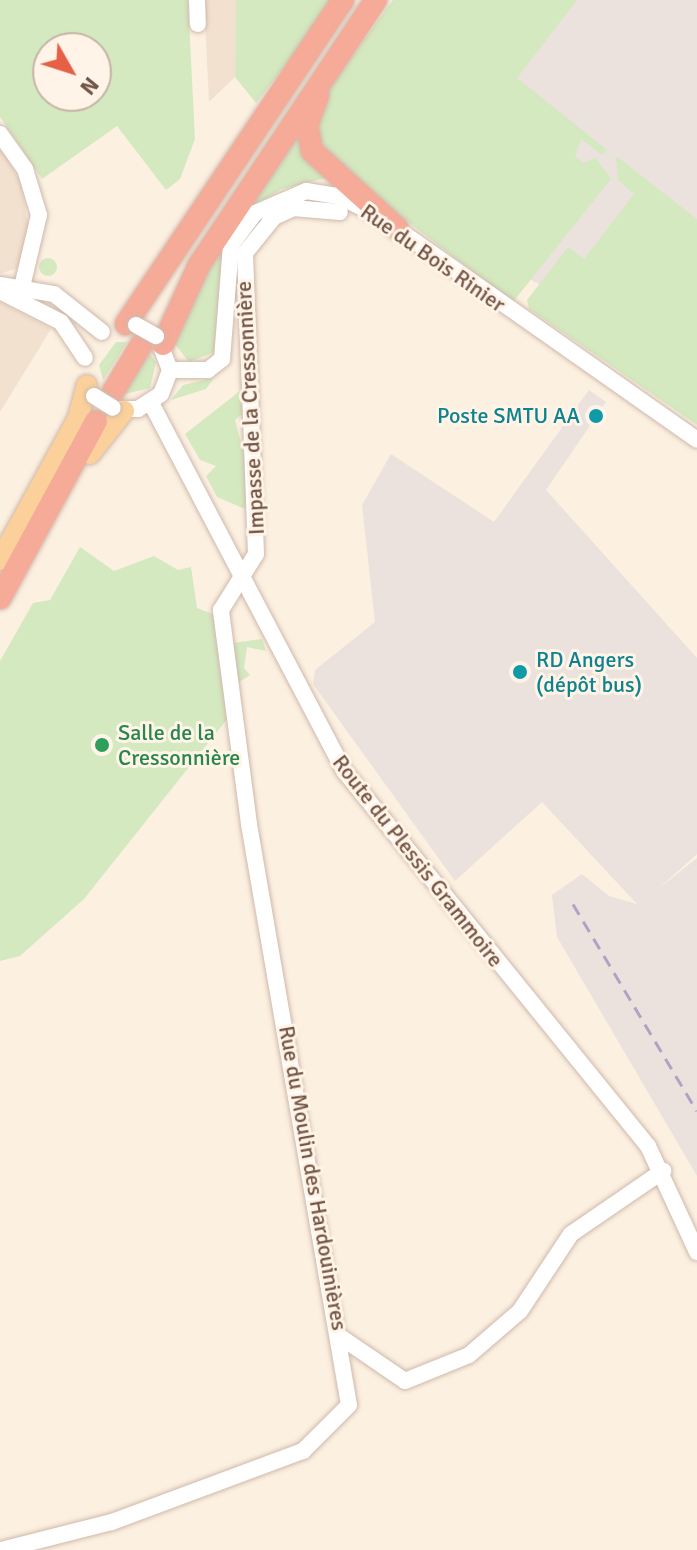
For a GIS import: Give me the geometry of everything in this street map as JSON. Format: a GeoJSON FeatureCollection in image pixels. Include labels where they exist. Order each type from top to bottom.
{"type":"FeatureCollection","features":[{"type":"Feature","properties":{"kind":"highway"},"geometry":{"type":"LineString","coordinates":[[0,580],[343,0]]}},
{"type":"Feature","properties":{"kind":"highway"},"geometry":{"type":"LineString","coordinates":[[145,332],[352,0]]}},
{"type":"Feature","properties":{"kind":"highway"},"geometry":{"type":"LineString","coordinates":[[145,332],[199,265],[361,11],[376,0]]}},
{"type":"Feature","properties":{"kind":"highway"},"geometry":{"type":"LineString","coordinates":[[361,11],[310,111],[308,139],[324,165],[398,229]]}},
{"type":"Feature","properties":{"kind":"highway"},"geometry":{"type":"LineString","coordinates":[[0,598],[103,402]]}},
{"type":"Feature","properties":{"kind":"main road"},"geometry":{"type":"LineString","coordinates":[[0,560],[78,418],[103,402],[105,427],[0,614]]}},
{"type":"Feature","properties":{"kind":"street"},"geometry":{"type":"LineString","coordinates":[[197,0],[198,24]]}},
{"type":"Feature","properties":{"kind":"street"},"geometry":{"type":"LineString","coordinates":[[0,134],[25,169],[39,215],[22,287]]}},
{"type":"Feature","properties":{"kind":"street","name":"Rue du Bois Rinier"},"geometry":{"type":"LineString","coordinates":[[170,370],[208,370],[222,359],[231,245],[271,202],[306,191],[339,196],[398,229],[697,440]]}},
{"type":"Feature","properties":{"kind":"street","name":"Impasse de la Cressonnière"},"geometry":{"type":"LineString","coordinates":[[240,577],[256,554],[245,253],[274,217],[293,208],[340,212]]}},
{"type":"Feature","properties":{"kind":"street"},"geometry":{"type":"LineString","coordinates":[[0,285],[54,294],[102,332],[145,332],[170,370],[151,403],[103,402],[85,358],[61,322],[0,291]]}},
{"type":"Feature","properties":{"kind":"street"},"geometry":{"type":"LineString","coordinates":[[85,358],[102,332]]}},
{"type":"Feature","properties":{"kind":"street","name":"Route du Plessis Grammoire"},"geometry":{"type":"LineString","coordinates":[[151,403],[240,577],[365,801],[663,1171],[697,1252]]}},
{"type":"Feature","properties":{"kind":"street","name":"Rue du Moulin des Hardouinières"},"geometry":{"type":"LineString","coordinates":[[1,1550],[112,1522],[320,1441],[349,1405],[342,1338],[249,824],[221,610],[240,577]]}},
{"type":"Feature","properties":{"kind":"street"},"geometry":{"type":"LineString","coordinates":[[342,1338],[405,1381],[469,1355],[520,1311],[571,1234],[663,1171]]}},
{"type":"Feature","properties":{"kind":"shaded area"},"geometry":{"type":"Polygon","coordinates":[[[204,0],[236,0],[235,77],[209,102],[204,0]]]}},
{"type":"Feature","properties":{"kind":"shaded area"},"geometry":{"type":"Polygon","coordinates":[[[412,0],[697,0],[697,374],[369,188],[412,0]]]}},
{"type":"Feature","properties":{"kind":"shaded area"},"geometry":{"type":"Polygon","coordinates":[[[0,146],[21,183],[28,225],[20,267],[0,274],[0,146]]]}},
{"type":"Feature","properties":{"kind":"shaded area"},"geometry":{"type":"Polygon","coordinates":[[[0,302],[51,329],[0,412],[0,302]]]}},
{"type":"Feature","properties":{"kind":"shaded area"},"geometry":{"type":"Polygon","coordinates":[[[589,390],[606,402],[546,490],[697,658],[697,854],[658,889],[697,858],[697,1176],[557,937],[552,895],[582,874],[609,896],[637,904],[542,802],[455,881],[313,684],[315,670],[375,622],[362,505],[391,454],[494,522],[589,390]]]}},
{"type":"Feature","properties":{"kind":"green space"},"geometry":{"type":"Polygon","coordinates":[[[0,0],[188,0],[195,139],[180,179],[166,190],[117,126],[42,179],[0,117],[0,0]]]}},
{"type":"Feature","properties":{"kind":"green space"},"geometry":{"type":"Polygon","coordinates":[[[236,0],[337,0],[256,103],[235,77],[236,0]]]}},
{"type":"Feature","properties":{"kind":"green space"},"geometry":{"type":"Polygon","coordinates":[[[393,0],[577,0],[517,78],[607,150],[602,155],[581,139],[575,156],[583,163],[596,158],[611,179],[513,302],[323,157],[316,106],[393,0]]]}},
{"type":"Feature","properties":{"kind":"green space"},"geometry":{"type":"Polygon","coordinates":[[[300,118],[326,178],[282,189],[248,209],[300,118]]]}},
{"type":"Feature","properties":{"kind":"green space"},"geometry":{"type":"Polygon","coordinates":[[[616,156],[697,219],[697,425],[529,309],[527,300],[568,247],[584,259],[634,194],[618,180],[616,156]]]}},
{"type":"Feature","properties":{"kind":"green space"},"geometry":{"type":"Polygon","coordinates":[[[224,246],[217,351],[189,362],[171,339],[171,325],[224,246]]]}},
{"type":"Feature","properties":{"kind":"green space"},"geometry":{"type":"Polygon","coordinates":[[[44,258],[52,258],[57,267],[55,274],[44,276],[39,271],[39,263],[44,258]]]}},
{"type":"Feature","properties":{"kind":"green space"},"geometry":{"type":"Polygon","coordinates":[[[116,342],[127,342],[103,380],[99,365],[116,342]]]}},
{"type":"Feature","properties":{"kind":"green space"},"geometry":{"type":"Polygon","coordinates":[[[147,350],[156,362],[150,388],[121,395],[147,350]]]}},
{"type":"Feature","properties":{"kind":"green space"},"geometry":{"type":"Polygon","coordinates":[[[214,378],[206,389],[171,400],[183,385],[214,378]]]}},
{"type":"Feature","properties":{"kind":"green space"},"geometry":{"type":"Polygon","coordinates":[[[240,391],[244,413],[235,420],[248,469],[245,509],[217,497],[206,476],[216,466],[200,460],[185,434],[240,391]]]}},
{"type":"Feature","properties":{"kind":"green space","name":"Salle de la Cressonnière"},"geometry":{"type":"Polygon","coordinates":[[[80,547],[114,571],[154,556],[178,570],[191,567],[197,608],[215,615],[228,718],[84,899],[20,956],[0,961],[0,661],[33,603],[50,600],[80,547]]]}},
{"type":"Feature","properties":{"kind":"green space"},"geometry":{"type":"Polygon","coordinates":[[[262,639],[266,651],[247,647],[244,668],[250,675],[238,683],[233,643],[262,639]]]}},
{"type":"Feature","properties":{"kind":"railway"},"geometry":{"type":"LineString","coordinates":[[573,904],[697,1111]]}},
{"type":"Feature","properties":{"kind":"place","name":"Poste SMTU AA"},"geometry":{"type":"Point","coordinates":[596,416]}},
{"type":"Feature","properties":{"kind":"place","name":"RD Angers (dépôt bus)"},"geometry":{"type":"Point","coordinates":[520,672]}},
{"type":"Feature","properties":{"kind":"place","name":"Salle de la Cressonnière"},"geometry":{"type":"Point","coordinates":[102,745]}}]}
